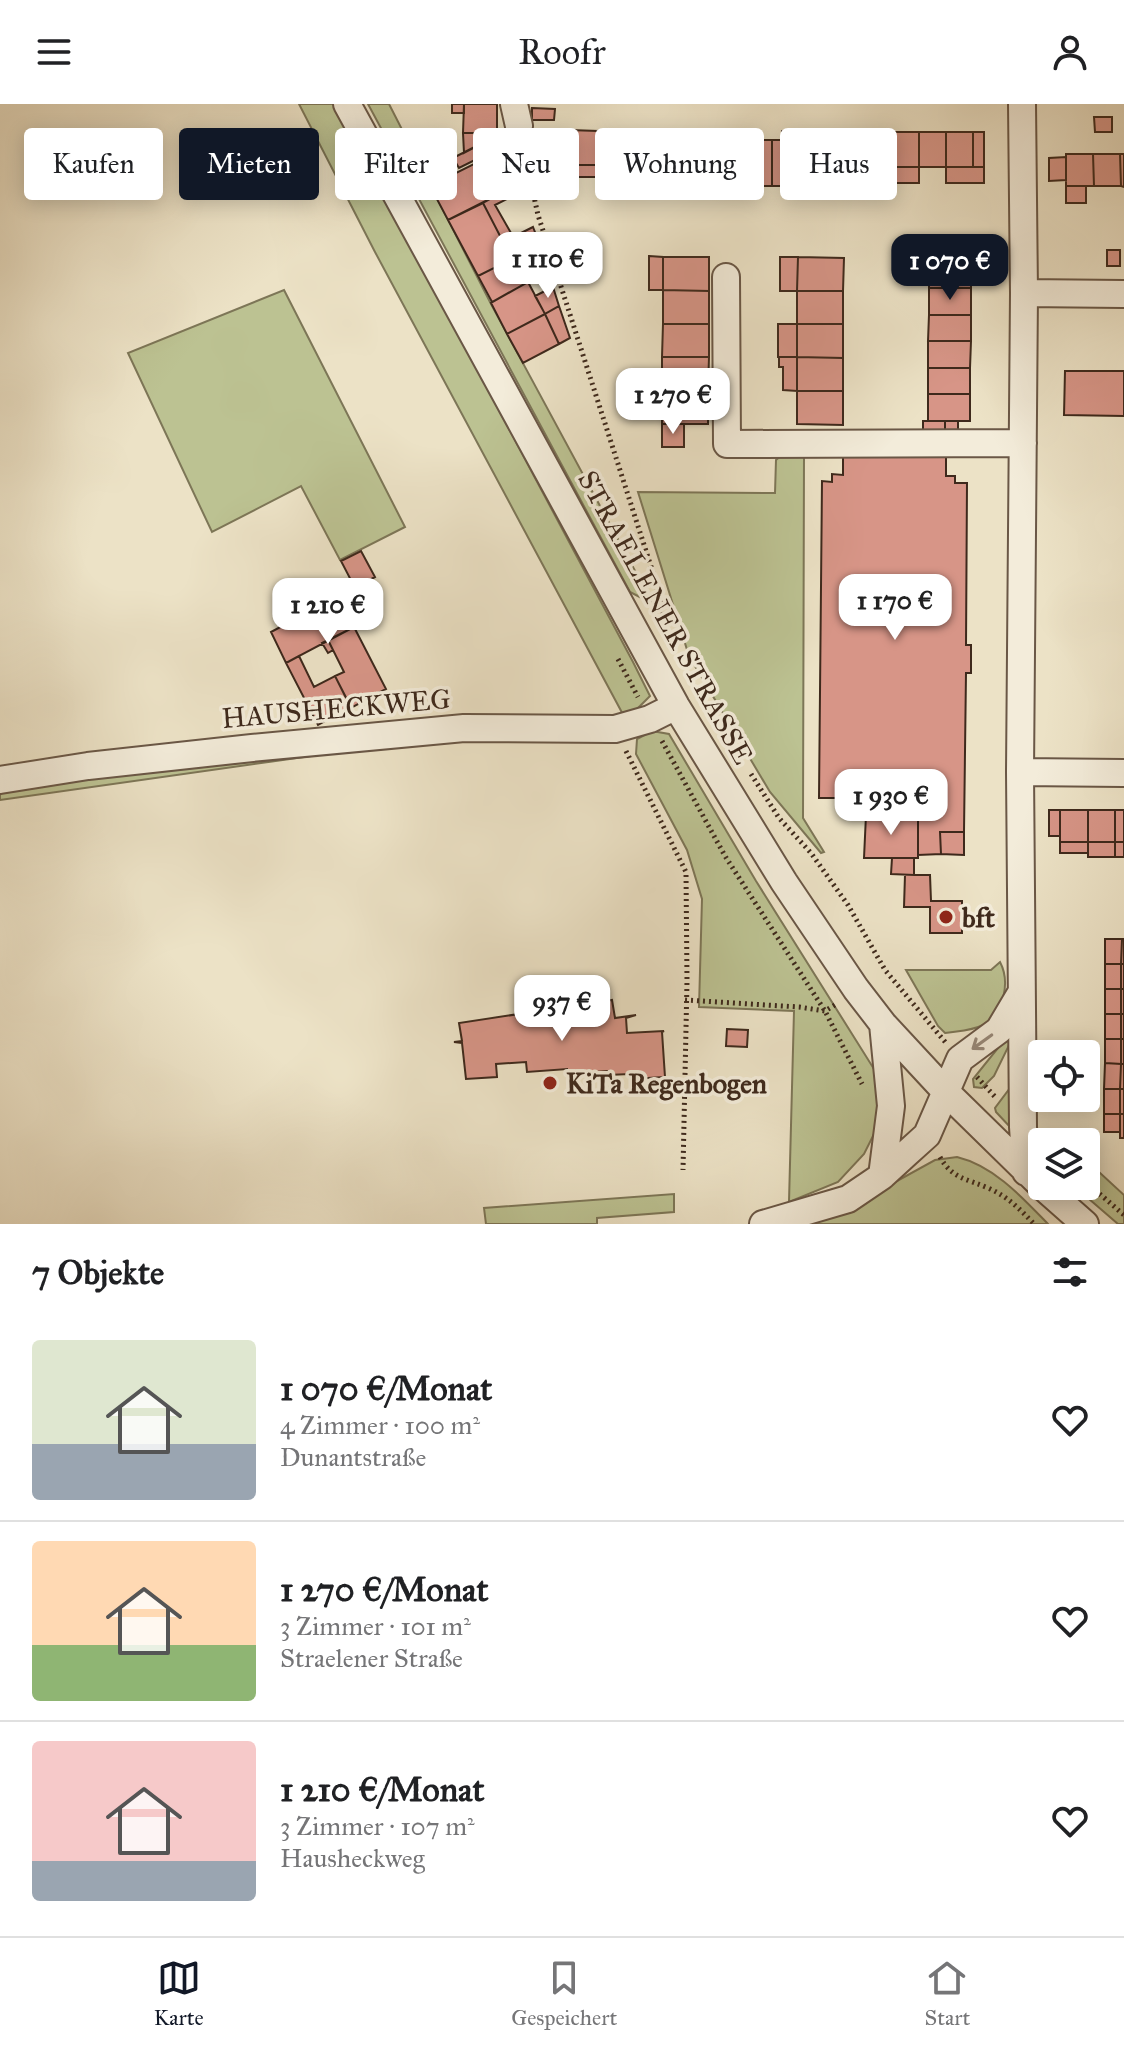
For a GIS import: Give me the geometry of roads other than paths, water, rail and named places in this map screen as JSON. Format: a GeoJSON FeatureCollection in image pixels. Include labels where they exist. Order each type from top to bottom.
{"type":"FeatureCollection","features":[{"type":"Feature","properties":{"kind":"street","name":"STRAELENER STRASSE"},"geometry":{"type":"LineString","coordinates":[[347,104],[676,706],[784,882],[883,1024],[947,1093],[1028,1172]]}},
{"type":"Feature","properties":{"kind":"street"},"geometry":{"type":"LineString","coordinates":[[1022,104],[1021,993],[1023,1127],[1028,1146]]}},
{"type":"Feature","properties":{"kind":"street"},"geometry":{"type":"LineString","coordinates":[[726,277],[727,444],[1023,443]]}},
{"type":"Feature","properties":{"kind":"street"},"geometry":{"type":"LineString","coordinates":[[1024,293],[1124,294]]}},
{"type":"Feature","properties":{"kind":"street","name":"HAUSHECKWEG"},"geometry":{"type":"LineString","coordinates":[[0,780],[88,766],[464,728],[615,729],[650,719],[676,706]]}},
{"type":"Feature","properties":{"kind":"street"},"geometry":{"type":"LineString","coordinates":[[1020,772],[1124,773]]}},
{"type":"Feature","properties":{"kind":"street"},"geometry":{"type":"LineString","coordinates":[[763,1224],[848,1199],[882,1176],[927,1135],[960,1059],[999,1030],[1021,993]]}},
{"type":"Feature","properties":{"kind":"street"},"geometry":{"type":"LineString","coordinates":[[882,1176],[891,1106],[883,1024]]}},
{"type":"Feature","properties":{"kind":"street","name":"STRAELENER STRASSE"},"geometry":{"type":"LineString","coordinates":[[1058,1200],[1085,1224]]}},
{"type":"Feature","properties":{"kind":"place","name":"bft"},"geometry":{"type":"Point","coordinates":[946,917]}},
{"type":"Feature","properties":{"kind":"place","name":"KiTa Regenbogen"},"geometry":{"type":"Point","coordinates":[550,1083]}}]}
